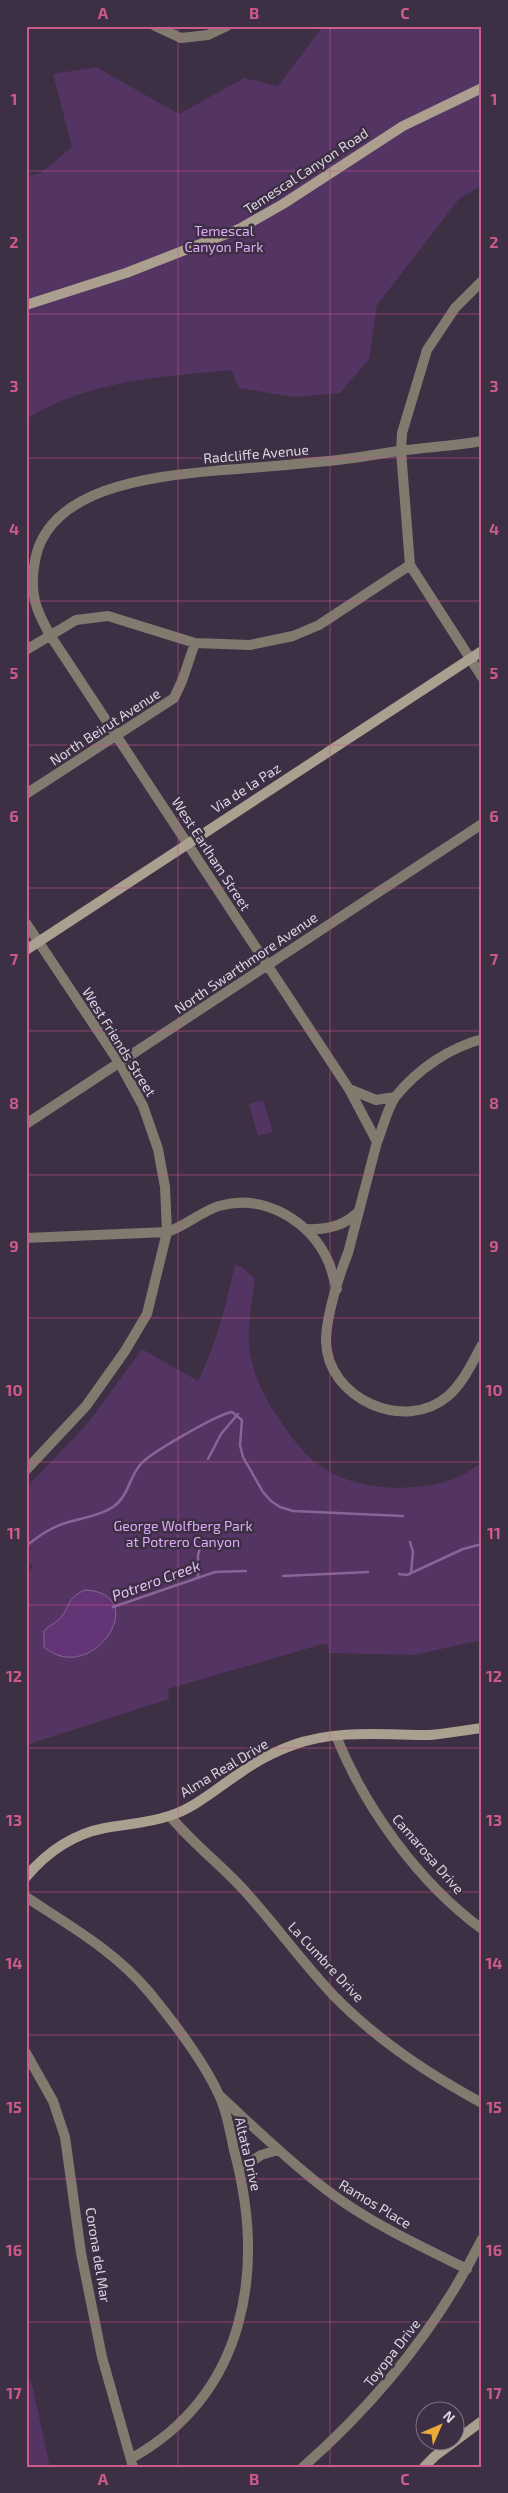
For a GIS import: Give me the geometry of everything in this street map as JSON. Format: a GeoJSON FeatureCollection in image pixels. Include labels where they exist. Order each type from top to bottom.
{"type":"FeatureCollection","features":[{"type":"Feature","properties":{"kind":"street"},"geometry":{"type":"LineString","coordinates":[[155,26],[181,38],[208,35],[227,26]]}},
{"type":"Feature","properties":{"kind":"street","name":"Temescal Canyon Road"},"geometry":{"type":"LineString","coordinates":[[26,305],[126,273],[240,229],[283,204],[403,126],[482,88]]}},
{"type":"Feature","properties":{"kind":"street"},"geometry":{"type":"LineString","coordinates":[[482,281],[455,308],[427,350],[402,433],[401,451],[410,565],[482,677]]}},
{"type":"Feature","properties":{"kind":"street","name":"Radcliffe Avenue"},"geometry":{"type":"LineString","coordinates":[[50,634],[38,613],[31,586],[34,558],[43,538],[57,520],[70,508],[97,494],[129,483],[163,477],[351,459],[482,441]]}},
{"type":"Feature","properties":{"kind":"street"},"geometry":{"type":"LineString","coordinates":[[26,650],[76,620],[108,616],[196,643],[250,645],[292,636],[319,625],[410,565]]}},
{"type":"Feature","properties":{"kind":"street","name":"West Earlham Street"},"geometry":{"type":"LineString","coordinates":[[50,634],[349,1089],[377,1142]]}},
{"type":"Feature","properties":{"kind":"street","name":"North Beirut Avenue"},"geometry":{"type":"LineString","coordinates":[[26,794],[174,698],[196,643]]}},
{"type":"Feature","properties":{"kind":"street","name":"Via de la Paz"},"geometry":{"type":"LineString","coordinates":[[26,950],[187,842],[482,651]]}},
{"type":"Feature","properties":{"kind":"street","name":"North Swarthmore Avenue"},"geometry":{"type":"LineString","coordinates":[[26,1124],[120,1064],[482,824]]}},
{"type":"Feature","properties":{"kind":"street","name":"West Friends Street"},"geometry":{"type":"LineString","coordinates":[[26,923],[120,1064],[143,1106],[158,1149],[165,1188],[167,1232],[147,1314],[125,1351],[86,1406],[26,1470]]}},
{"type":"Feature","properties":{"kind":"street"},"geometry":{"type":"LineString","coordinates":[[482,1040],[462,1044],[435,1061],[395,1097],[377,1142],[360,1210],[336,1288],[326,1341],[334,1373],[345,1387],[375,1407],[395,1411],[414,1410],[431,1405],[448,1396],[460,1382],[482,1345]]}},
{"type":"Feature","properties":{"kind":"street"},"geometry":{"type":"LineString","coordinates":[[349,1089],[376,1100],[395,1097]]}},
{"type":"Feature","properties":{"kind":"street"},"geometry":{"type":"LineString","coordinates":[[26,1238],[167,1232],[179,1228],[200,1214],[219,1206],[261,1205],[279,1211],[310,1230],[328,1262],[336,1288]]}},
{"type":"Feature","properties":{"kind":"street"},"geometry":{"type":"LineString","coordinates":[[310,1230],[319,1230],[339,1225],[360,1210]]}},
{"type":"Feature","properties":{"kind":"street","name":"Alma Real Drive"},"geometry":{"type":"LineString","coordinates":[[26,1877],[51,1852],[65,1842],[83,1834],[170,1816],[203,1799],[256,1762],[275,1752],[317,1738],[359,1734],[432,1735],[482,1728]]}},
{"type":"Feature","properties":{"kind":"street","name":"Camarosa Drive"},"geometry":{"type":"LineString","coordinates":[[336,1736],[344,1755],[386,1829],[441,1893],[482,1930]]}},
{"type":"Feature","properties":{"kind":"street","name":"La Cumbre Drive"},"geometry":{"type":"LineString","coordinates":[[170,1816],[185,1834],[242,1888],[335,1996],[373,2031],[410,2060],[482,2103]]}},
{"type":"Feature","properties":{"kind":"street","name":"Altata Drive"},"geometry":{"type":"LineString","coordinates":[[26,1898],[92,1939],[123,1965],[148,1991],[180,2033],[220,2096],[240,2169],[250,2232],[246,2290],[237,2334],[222,2368],[194,2408],[132,2462]]}},
{"type":"Feature","properties":{"kind":"street","name":"Corona del Mar"},"geometry":{"type":"LineString","coordinates":[[26,2053],[53,2101],[65,2137],[81,2254],[102,2357],[132,2462]]}},
{"type":"Feature","properties":{"kind":"street","name":"Ramos Place"},"geometry":{"type":"LineString","coordinates":[[220,2096],[278,2150],[329,2192],[388,2229],[467,2269]]}},
{"type":"Feature","properties":{"kind":"street"},"geometry":{"type":"LineString","coordinates":[[240,2169],[261,2155],[278,2150]]}},
{"type":"Feature","properties":{"kind":"street","name":"Toyopa Drive"},"geometry":{"type":"LineString","coordinates":[[303,2467],[334,2440],[375,2397],[421,2341],[467,2269],[482,2239]]}},
{"type":"Feature","properties":{"kind":"street"},"geometry":{"type":"LineString","coordinates":[[424,2467],[435,2456],[482,2422]]}},
{"type":"Feature","properties":{"kind":"green space","name":"Temescal Canyon Park"},"geometry":{"type":"Polygon","coordinates":[[[323,26],[482,26],[482,185],[459,199],[377,305],[369,359],[340,393],[295,397],[239,388],[231,370],[125,382],[75,396],[50,406],[26,419],[26,177],[42,172],[72,147],[53,74],[96,67],[179,114],[244,78],[278,86],[323,26]]]}},
{"type":"Feature","properties":{"kind":"green space"},"geometry":{"type":"Polygon","coordinates":[[[263,1100],[273,1132],[258,1136],[249,1104],[263,1100]]]}},
{"type":"Feature","properties":{"kind":"green space","name":"George Wolfberg Park at Potrero Canyon"},"geometry":{"type":"Polygon","coordinates":[[[235,1264],[255,1279],[250,1319],[249,1349],[253,1367],[262,1391],[289,1433],[304,1452],[316,1463],[338,1476],[354,1482],[390,1488],[408,1488],[426,1486],[459,1477],[482,1463],[482,1640],[414,1655],[329,1653],[328,1645],[323,1644],[168,1689],[169,1699],[26,1745],[26,1573],[33,1567],[26,1558],[26,1488],[88,1423],[142,1349],[198,1381],[216,1338],[235,1264]]]}},
{"type":"Feature","properties":{"kind":"green space"},"geometry":{"type":"Polygon","coordinates":[[[26,2376],[32,2384],[50,2467],[26,2467],[26,2376]]]}},
{"type":"Feature","properties":{"kind":"shaded area"},"geometry":{"type":"Polygon","coordinates":[[[85,1590],[105,1595],[114,1606],[115,1620],[108,1635],[96,1648],[80,1656],[62,1656],[44,1647],[44,1631],[60,1618],[76,1595],[85,1590]]]}},
{"type":"Feature","properties":{"kind":"waterway"},"geometry":{"type":"LineString","coordinates":[[26,1546],[40,1535],[55,1527],[96,1515],[113,1507],[122,1498],[136,1470],[156,1452],[199,1427],[232,1412],[242,1420],[240,1445],[243,1457],[263,1492],[280,1507],[293,1511],[403,1516]]}},
{"type":"Feature","properties":{"kind":"waterway"},"geometry":{"type":"LineString","coordinates":[[208,1459],[221,1434],[238,1414]]}},
{"type":"Feature","properties":{"kind":"waterway"},"geometry":{"type":"LineString","coordinates":[[410,1542],[413,1552],[411,1573]]}},
{"type":"Feature","properties":{"kind":"waterway"},"geometry":{"type":"LineString","coordinates":[[198,1578],[198,1555],[201,1544]]}},
{"type":"Feature","properties":{"kind":"waterway","name":"Potrero Creek"},"geometry":{"type":"LineString","coordinates":[[399,1574],[407,1575],[463,1549],[482,1544]]}},
{"type":"Feature","properties":{"kind":"waterway","name":"Potrero Creek"},"geometry":{"type":"LineString","coordinates":[[113,1607],[215,1572],[246,1571]]}},
{"type":"Feature","properties":{"kind":"waterway","name":"Potrero Creek"},"geometry":{"type":"LineString","coordinates":[[283,1576],[368,1572]]}}]}
